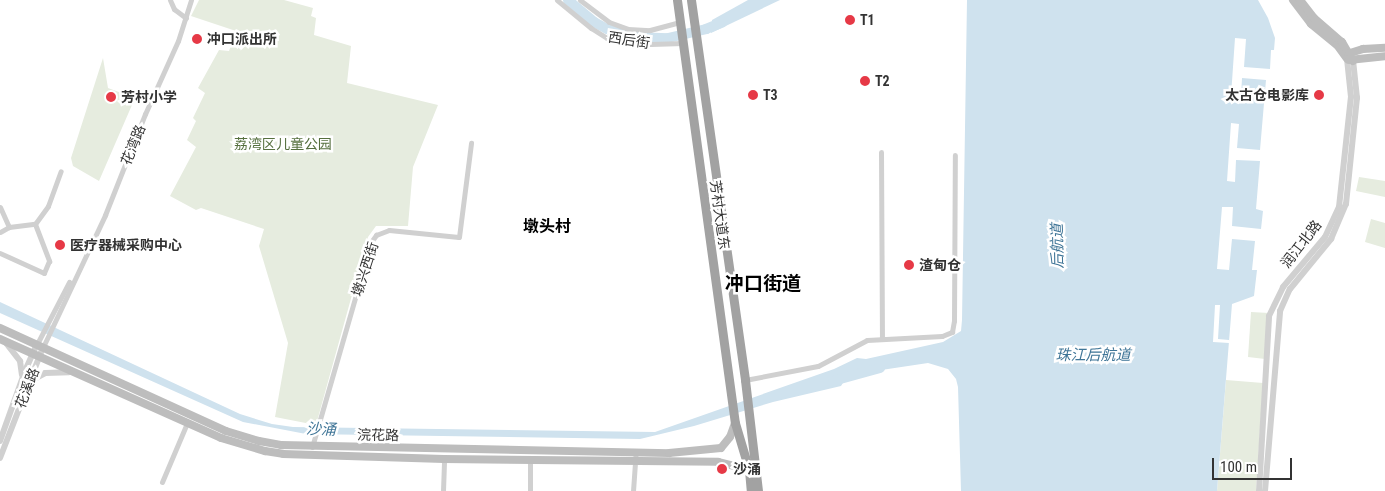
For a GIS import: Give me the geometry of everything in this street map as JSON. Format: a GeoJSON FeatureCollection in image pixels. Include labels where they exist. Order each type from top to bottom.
{"type":"FeatureCollection","features":[{"type":"Feature","properties":{"kind":"highway","name":"芳村大道东"},"geometry":{"type":"LineString","coordinates":[[677,0],[735,420],[749,470],[751,491]]}},
{"type":"Feature","properties":{"kind":"highway","name":"芳村大道东"},"geometry":{"type":"LineString","coordinates":[[691,0],[694,33],[745,380],[759,491]]}},
{"type":"Feature","properties":{"kind":"main road"},"geometry":{"type":"LineString","coordinates":[[1293,0],[1311,24],[1350,58],[1385,56]]}},
{"type":"Feature","properties":{"kind":"main road"},"geometry":{"type":"LineString","coordinates":[[1300,0],[1314,18],[1342,42],[1350,58]]}},
{"type":"Feature","properties":{"kind":"main road"},"geometry":{"type":"LineString","coordinates":[[1350,58],[1373,48],[1385,48]]}},
{"type":"Feature","properties":{"kind":"main road","name":"浣花路"},"geometry":{"type":"LineString","coordinates":[[0,328],[42,342],[226,431],[259,442],[636,452],[702,450],[721,448],[730,437],[735,420]]}},
{"type":"Feature","properties":{"kind":"main road","name":"浣花路"},"geometry":{"type":"LineString","coordinates":[[0,339],[187,423],[244,446],[283,454],[530,461],[704,462],[728,463],[749,470]]}},
{"type":"Feature","properties":{"kind":"main road"},"geometry":{"type":"LineString","coordinates":[[702,450],[708,454],[707,460],[704,462]]}},
{"type":"Feature","properties":{"kind":"street"},"geometry":{"type":"LineString","coordinates":[[170,0],[177,12],[186,18],[191,0]]}},
{"type":"Feature","properties":{"kind":"street","name":"西后街"},"geometry":{"type":"LineString","coordinates":[[557,0],[606,38],[650,44],[682,34]]}},
{"type":"Feature","properties":{"kind":"street"},"geometry":{"type":"LineString","coordinates":[[580,0],[609,22],[628,29],[682,34]]}},
{"type":"Feature","properties":{"kind":"street","name":"花湾路"},"geometry":{"type":"LineString","coordinates":[[42,342],[47,322],[76,271],[104,215],[186,18]]}},
{"type":"Feature","properties":{"kind":"street","name":"润江北路"},"geometry":{"type":"LineString","coordinates":[[1259,491],[1269,316],[1283,287],[1328,233],[1339,207],[1352,97],[1350,58]]}},
{"type":"Feature","properties":{"kind":"street","name":"润江北路"},"geometry":{"type":"LineString","coordinates":[[1265,491],[1280,311],[1290,289],[1331,239],[1346,204],[1357,98],[1350,58]]}},
{"type":"Feature","properties":{"kind":"street","name":"墩兴西街"},"geometry":{"type":"LineString","coordinates":[[313,443],[371,242],[376,235],[389,230],[459,237],[471,143]]}},
{"type":"Feature","properties":{"kind":"street"},"geometry":{"type":"LineString","coordinates":[[881,152],[882,339]]}},
{"type":"Feature","properties":{"kind":"street"},"geometry":{"type":"LineString","coordinates":[[745,380],[818,366],[866,340],[942,336],[952,332],[954,322],[955,155]]}},
{"type":"Feature","properties":{"kind":"street"},"geometry":{"type":"LineString","coordinates":[[0,232],[9,227],[35,224],[48,206],[61,171]]}},
{"type":"Feature","properties":{"kind":"street"},"geometry":{"type":"LineString","coordinates":[[0,207],[9,227]]}},
{"type":"Feature","properties":{"kind":"street"},"geometry":{"type":"LineString","coordinates":[[0,253],[44,273],[49,261],[35,224]]}},
{"type":"Feature","properties":{"kind":"street","name":"花湾路"},"geometry":{"type":"LineString","coordinates":[[42,342],[53,325],[76,271]]}},
{"type":"Feature","properties":{"kind":"street"},"geometry":{"type":"LineString","coordinates":[[0,339],[20,361],[22,380]]}},
{"type":"Feature","properties":{"kind":"street","name":"花溪路"},"geometry":{"type":"LineString","coordinates":[[0,440],[22,380],[42,342]]}},
{"type":"Feature","properties":{"kind":"street","name":"花溪路"},"geometry":{"type":"LineString","coordinates":[[0,458],[28,383],[36,355]]}},
{"type":"Feature","properties":{"kind":"street"},"geometry":{"type":"LineString","coordinates":[[28,383],[37,376],[53,371],[74,372]]}},
{"type":"Feature","properties":{"kind":"street"},"geometry":{"type":"LineString","coordinates":[[162,482],[187,423]]}},
{"type":"Feature","properties":{"kind":"street"},"geometry":{"type":"LineString","coordinates":[[633,491],[636,452]]}},
{"type":"Feature","properties":{"kind":"street"},"geometry":{"type":"LineString","coordinates":[[443,491],[444,459]]}},
{"type":"Feature","properties":{"kind":"street"},"geometry":{"type":"LineString","coordinates":[[530,461],[530,491]]}},
{"type":"Feature","properties":{"kind":"green space","name":"荔湾区儿童公园"},"geometry":{"type":"Polygon","coordinates":[[[199,0],[284,0],[313,8],[311,16],[316,18],[314,35],[351,46],[347,83],[438,105],[413,167],[408,226],[376,226],[368,237],[316,425],[275,417],[288,343],[259,246],[264,229],[201,208],[196,210],[170,196],[196,147],[187,140],[196,121],[193,118],[205,93],[198,88],[219,50],[229,51],[236,31],[191,16],[199,0]]]}},
{"type":"Feature","properties":{"kind":"green space"},"geometry":{"type":"Polygon","coordinates":[[[103,58],[108,88],[135,98],[99,181],[73,166],[71,158],[103,58]]]}},
{"type":"Feature","properties":{"kind":"green space"},"geometry":{"type":"Polygon","coordinates":[[[1359,177],[1385,181],[1385,197],[1356,191],[1359,177]]]}},
{"type":"Feature","properties":{"kind":"green space"},"geometry":{"type":"Polygon","coordinates":[[[1371,219],[1385,223],[1385,248],[1365,242],[1371,219]]]}},
{"type":"Feature","properties":{"kind":"green space"},"geometry":{"type":"Polygon","coordinates":[[[1251,312],[1269,313],[1265,359],[1248,357],[1251,312]]]}},
{"type":"Feature","properties":{"kind":"green space"},"geometry":{"type":"Polygon","coordinates":[[[1226,380],[1263,383],[1256,491],[1217,491],[1226,380]]]}},
{"type":"Feature","properties":{"kind":"water"},"geometry":{"type":"Polygon","coordinates":[[[748,0],[780,0],[711,33],[712,20],[748,0]]]}},
{"type":"Feature","properties":{"kind":"water","name":"珠江后航道"},"geometry":{"type":"Polygon","coordinates":[[[967,0],[1258,0],[1268,18],[1275,38],[1274,50],[1271,50],[1270,69],[1244,67],[1246,39],[1235,38],[1231,96],[1241,97],[1242,78],[1266,80],[1260,150],[1237,148],[1239,124],[1231,123],[1227,181],[1235,182],[1236,160],[1260,161],[1256,209],[1263,211],[1261,229],[1232,226],[1233,207],[1222,207],[1217,269],[1229,270],[1232,239],[1255,241],[1252,270],[1257,270],[1254,296],[1232,304],[1217,491],[961,491],[958,387],[956,379],[948,369],[928,363],[848,375],[841,386],[773,402],[694,426],[640,439],[306,434],[243,422],[0,313],[0,302],[240,414],[272,424],[293,427],[655,432],[834,369],[857,358],[866,359],[943,342],[961,331],[962,320],[967,0]]]}},
{"type":"Feature","properties":{"kind":"pier"},"geometry":{"type":"Polygon","coordinates":[[[1215,305],[1220,305],[1218,339],[1229,340],[1229,343],[1213,342],[1215,305]]]}},
{"type":"Feature","properties":{"kind":"waterway"},"geometry":{"type":"LineString","coordinates":[[568,0],[594,22],[607,29],[634,37],[668,38],[706,29],[723,22]]}},
{"type":"Feature","properties":{"kind":"waterway","name":"沙涌"},"geometry":{"type":"LineString","coordinates":[[833,381],[880,368]]}},
{"type":"Feature","properties":{"kind":"place","name":"T1"},"geometry":{"type":"Point","coordinates":[850,20]}},
{"type":"Feature","properties":{"kind":"place","name":"冲口派出所"},"geometry":{"type":"Point","coordinates":[197,39]}},
{"type":"Feature","properties":{"kind":"place","name":"T2"},"geometry":{"type":"Point","coordinates":[865,81]}},
{"type":"Feature","properties":{"kind":"place","name":"T3"},"geometry":{"type":"Point","coordinates":[753,95]}},
{"type":"Feature","properties":{"kind":"place","name":"太古仓电影库"},"geometry":{"type":"Point","coordinates":[1319,95]}},
{"type":"Feature","properties":{"kind":"place","name":"芳村小学"},"geometry":{"type":"Point","coordinates":[111,97]}},
{"type":"Feature","properties":{"kind":"place","name":"医疗器械采购中心"},"geometry":{"type":"Point","coordinates":[60,245]}},
{"type":"Feature","properties":{"kind":"place","name":"渣甸仓"},"geometry":{"type":"Point","coordinates":[909,265]}},
{"type":"Feature","properties":{"kind":"place","name":"沙涌"},"geometry":{"type":"Point","coordinates":[722,469]}},
{"type":"Feature","properties":{"kind":"district","name":"墩头村"},"geometry":{"type":"Point","coordinates":[547,227]}},
{"type":"Feature","properties":{"kind":"district","name":"冲口街道"},"geometry":{"type":"Point","coordinates":[763,284]}},
{"type":"Feature","properties":{"kind":"water label","name":"后航道"},"geometry":{"type":"Point","coordinates":[1058,246]}}]}
